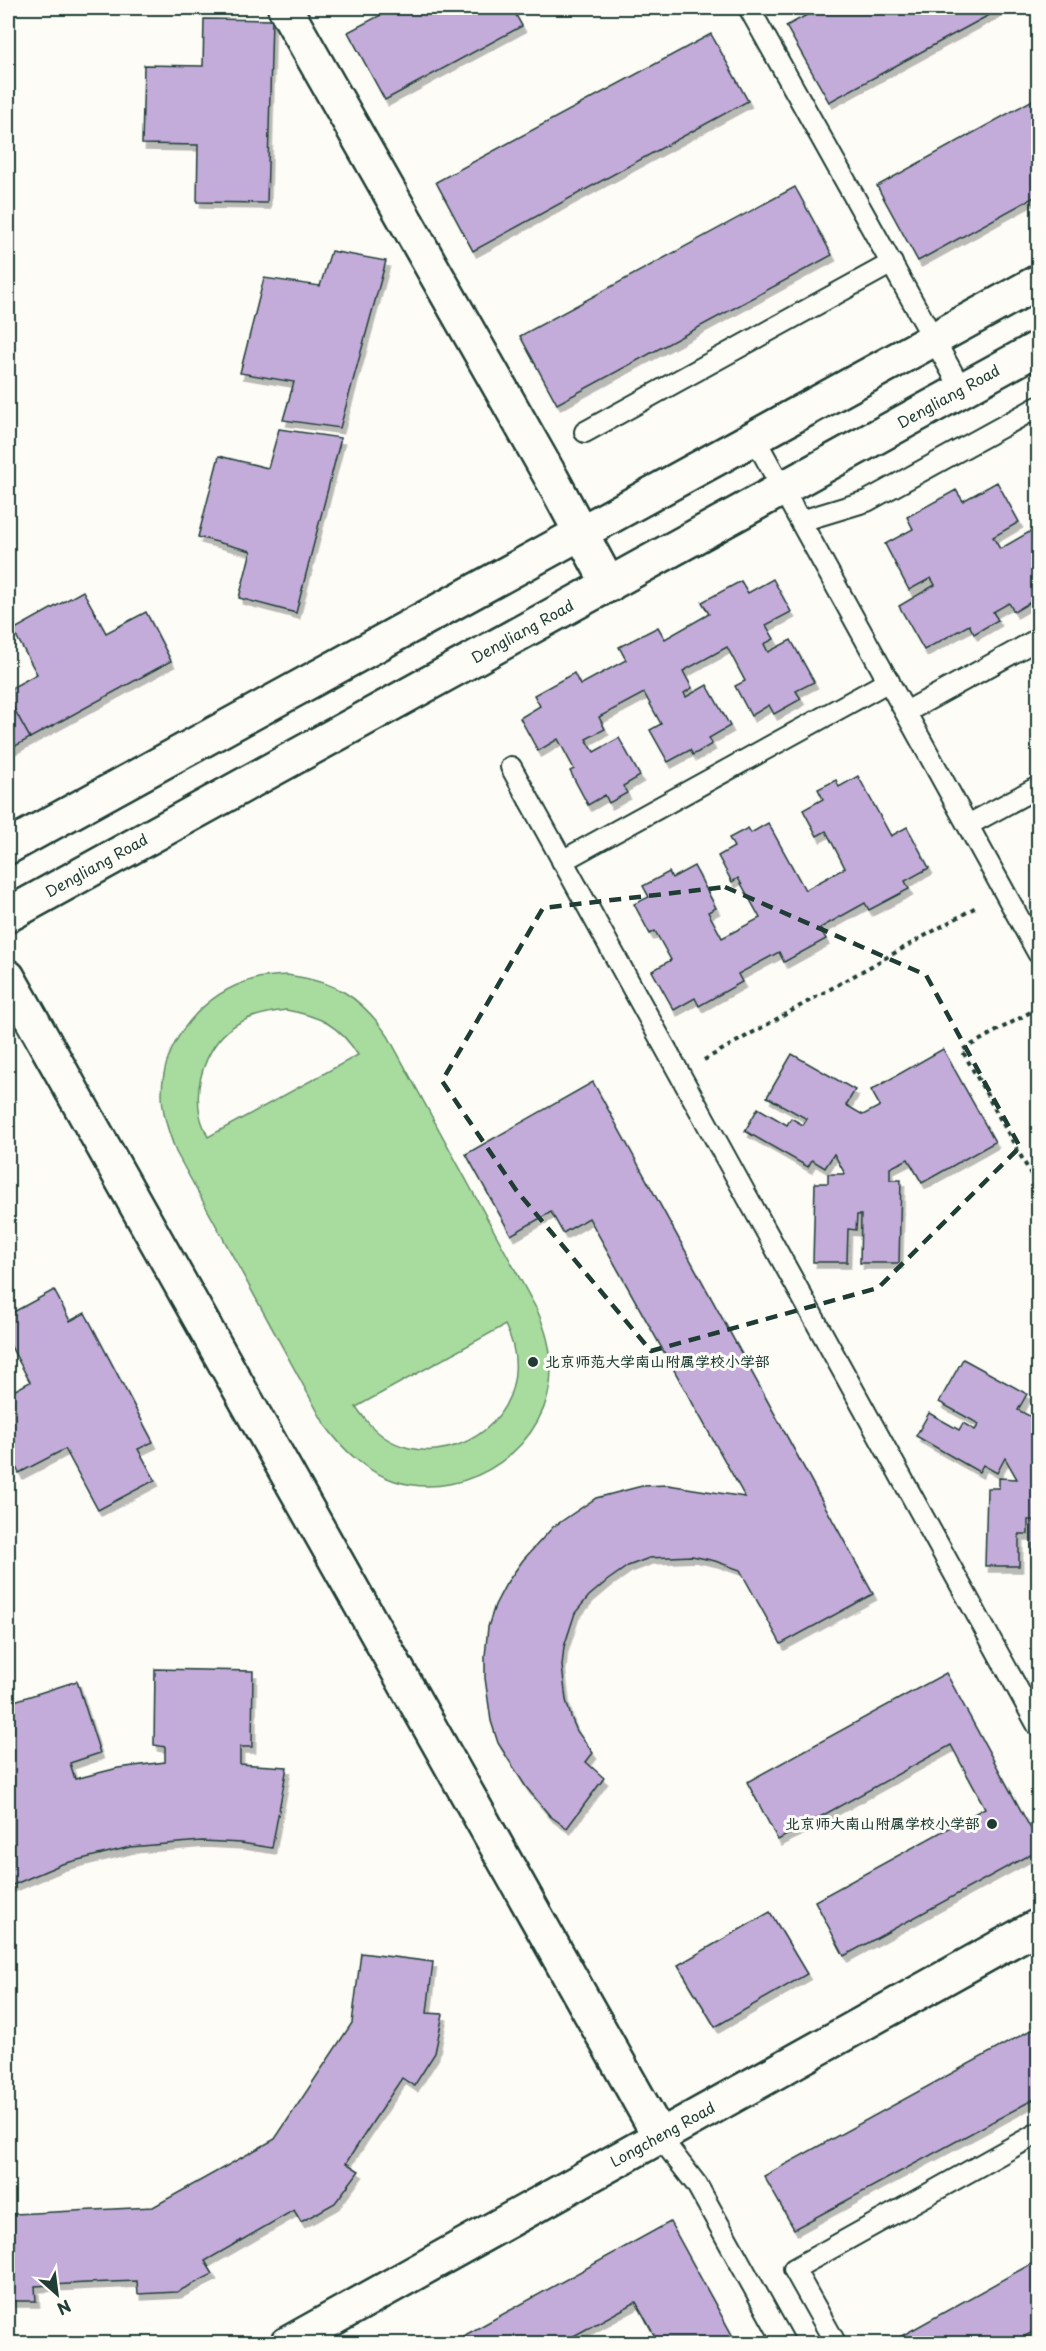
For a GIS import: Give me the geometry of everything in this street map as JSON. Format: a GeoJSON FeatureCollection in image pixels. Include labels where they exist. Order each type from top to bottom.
{"type":"FeatureCollection","features":[{"type":"Feature","properties":{"kind":"street"},"geometry":{"type":"LineString","coordinates":[[285,8],[609,585]]}},
{"type":"Feature","properties":{"kind":"street"},"geometry":{"type":"LineString","coordinates":[[8,847],[1038,282]]}},
{"type":"Feature","properties":{"kind":"street","name":"Dengliang Road"},"geometry":{"type":"LineString","coordinates":[[8,915],[1038,348]]}},
{"type":"Feature","properties":{"kind":"street"},"geometry":{"type":"LineString","coordinates":[[8,977],[660,2137]]}},
{"type":"Feature","properties":{"kind":"street","name":"Longcheng Road"},"geometry":{"type":"LineString","coordinates":[[287,2343],[1038,1926]]}},
{"type":"Feature","properties":{"kind":"lane"},"geometry":{"type":"LineString","coordinates":[[749,8],[962,390]]}},
{"type":"Feature","properties":{"kind":"lane"},"geometry":{"type":"LineString","coordinates":[[585,432],[892,263]]}},
{"type":"Feature","properties":{"kind":"lane"},"geometry":{"type":"LineString","coordinates":[[801,521],[867,501],[1038,407]]}},
{"type":"Feature","properties":{"kind":"lane"},"geometry":{"type":"LineString","coordinates":[[754,437],[1038,953]]}},
{"type":"Feature","properties":{"kind":"lane"},"geometry":{"type":"LineString","coordinates":[[906,712],[1038,639]]}},
{"type":"Feature","properties":{"kind":"lane"},"geometry":{"type":"LineString","coordinates":[[562,861],[889,681]]}},
{"type":"Feature","properties":{"kind":"lane"},"geometry":{"type":"LineString","coordinates":[[511,767],[680,1074],[1030,1693],[1038,1726]]}},
{"type":"Feature","properties":{"kind":"lane"},"geometry":{"type":"LineString","coordinates":[[968,825],[1038,787]]}},
{"type":"Feature","properties":{"kind":"lane"},"geometry":{"type":"LineString","coordinates":[[836,2343],[794,2269],[1038,2133]]}},
{"type":"Feature","properties":{"kind":"lane"},"geometry":{"type":"LineString","coordinates":[[660,2137],[697,2185],[785,2343]]}},
{"type":"Feature","properties":{"kind":"path"},"geometry":{"type":"LineString","coordinates":[[680,1074],[1004,891]]}},
{"type":"Feature","properties":{"kind":"path"},"geometry":{"type":"LineString","coordinates":[[1038,1008],[962,1050],[1038,1187]]}},
{"type":"Feature","properties":{"kind":"highlighted area"},"geometry":{"type":"Polygon","coordinates":[[[725,887],[926,975],[1020,1147],[878,1288],[651,1351],[516,1190],[442,1081],[543,908],[725,887]]]}},
{"type":"Feature","properties":{"kind":"green space"},"geometry":{"type":"Polygon","coordinates":[[[287,975],[319,982],[345,993],[367,1010],[388,1036],[543,1324],[549,1344],[551,1367],[548,1395],[538,1421],[522,1443],[501,1462],[477,1476],[450,1484],[423,1486],[395,1481],[365,1466],[340,1443],[325,1425],[176,1152],[168,1131],[162,1101],[164,1073],[178,1037],[190,1021],[203,1007],[236,985],[255,979],[287,975]],[[286,1010],[245,1020],[222,1036],[214,1047],[202,1073],[198,1101],[202,1123],[208,1137],[358,1055],[344,1036],[328,1024],[309,1015],[286,1010]],[[505,1325],[356,1407],[380,1434],[396,1444],[409,1448],[436,1450],[458,1445],[477,1435],[493,1422],[505,1406],[513,1387],[515,1367],[513,1346],[505,1325]]]}},
{"type":"Feature","properties":{"kind":"building"},"geometry":{"type":"Polygon","coordinates":[[[394,8],[512,8],[522,26],[385,100],[348,32],[394,8]]]}},
{"type":"Feature","properties":{"kind":"building"},"geometry":{"type":"Polygon","coordinates":[[[820,8],[1002,8],[829,102],[786,26],[820,8]]]}},
{"type":"Feature","properties":{"kind":"building"},"geometry":{"type":"Polygon","coordinates":[[[204,19],[272,20],[267,203],[197,202],[198,145],[142,144],[144,65],[203,66],[204,19]]]}},
{"type":"Feature","properties":{"kind":"building"},"geometry":{"type":"Polygon","coordinates":[[[711,34],[748,101],[473,251],[436,182],[711,34]]]}},
{"type":"Feature","properties":{"kind":"building"},"geometry":{"type":"Polygon","coordinates":[[[1038,97],[1038,195],[918,261],[877,186],[1038,97]]]}},
{"type":"Feature","properties":{"kind":"building"},"geometry":{"type":"Polygon","coordinates":[[[795,187],[832,255],[557,404],[520,336],[795,187]]]}},
{"type":"Feature","properties":{"kind":"building"},"geometry":{"type":"Polygon","coordinates":[[[331,251],[386,261],[340,428],[283,420],[294,382],[240,373],[264,278],[320,286],[331,251]]]}},
{"type":"Feature","properties":{"kind":"building"},"geometry":{"type":"Polygon","coordinates":[[[279,429],[341,438],[296,613],[239,598],[251,551],[198,537],[219,456],[268,468],[279,429]]]}},
{"type":"Feature","properties":{"kind":"building"},"geometry":{"type":"Polygon","coordinates":[[[997,482],[1019,522],[993,537],[1000,549],[1038,527],[1038,587],[1031,591],[1036,599],[1014,612],[1009,603],[993,612],[998,620],[974,634],[969,625],[924,650],[899,606],[935,585],[931,578],[909,590],[885,544],[913,529],[907,517],[956,490],[963,501],[997,482]]]}},
{"type":"Feature","properties":{"kind":"building"},"geometry":{"type":"Polygon","coordinates":[[[773,579],[791,612],[766,625],[774,639],[764,644],[768,652],[791,640],[814,682],[796,691],[801,699],[774,714],[769,705],[751,716],[735,686],[745,681],[727,647],[683,671],[692,688],[684,693],[686,697],[707,685],[730,726],[709,738],[712,744],[693,755],[690,750],[668,762],[650,730],[661,724],[644,693],[599,717],[605,729],[586,739],[594,752],[619,738],[640,776],[623,786],[627,793],[609,803],[605,795],[588,805],[570,771],[574,769],[558,739],[538,751],[520,718],[540,706],[534,695],[574,673],[580,685],[626,660],[619,647],[658,627],[665,639],[709,614],[702,602],[741,581],[748,593],[773,579]]]}},
{"type":"Feature","properties":{"kind":"building"},"geometry":{"type":"Polygon","coordinates":[[[83,591],[106,633],[146,612],[171,661],[30,738],[8,698],[8,690],[37,674],[13,630],[83,591]]]}},
{"type":"Feature","properties":{"kind":"building"},"geometry":{"type":"Polygon","coordinates":[[[8,698],[30,738],[8,750],[8,698]]]}},
{"type":"Feature","properties":{"kind":"building"},"geometry":{"type":"Polygon","coordinates":[[[858,776],[891,836],[907,827],[929,868],[905,881],[909,889],[869,910],[865,903],[820,928],[826,939],[784,962],[779,952],[738,974],[742,982],[699,1006],[695,998],[674,1010],[652,971],[671,960],[655,931],[650,934],[634,904],[649,897],[643,886],[669,872],[672,878],[694,866],[716,908],[708,912],[722,938],[760,918],[738,878],[732,882],[718,856],[734,847],[729,838],[748,828],[751,833],[768,823],[805,890],[845,868],[826,831],[817,836],[803,810],[823,799],[818,789],[836,780],[839,787],[858,776]]]}},
{"type":"Feature","properties":{"kind":"building"},"geometry":{"type":"Polygon","coordinates":[[[943,1049],[995,1142],[922,1183],[908,1159],[890,1168],[890,1180],[901,1180],[899,1263],[860,1263],[861,1215],[857,1215],[856,1230],[848,1229],[847,1262],[813,1262],[815,1183],[828,1183],[828,1174],[845,1174],[834,1154],[825,1168],[812,1160],[808,1167],[745,1131],[758,1108],[787,1125],[791,1118],[803,1125],[807,1119],[767,1097],[792,1054],[855,1090],[846,1105],[863,1115],[880,1106],[871,1090],[943,1049]]]}},
{"type":"Feature","properties":{"kind":"building"},"geometry":{"type":"Polygon","coordinates":[[[593,1082],[873,1594],[781,1644],[740,1570],[692,1556],[649,1558],[628,1566],[608,1580],[589,1596],[575,1613],[564,1647],[562,1666],[566,1700],[571,1717],[577,1731],[593,1753],[586,1762],[604,1778],[567,1828],[550,1816],[526,1787],[498,1743],[491,1721],[485,1678],[488,1627],[495,1605],[506,1584],[523,1560],[553,1527],[596,1498],[642,1486],[668,1485],[745,1497],[589,1218],[563,1233],[551,1212],[511,1235],[466,1154],[593,1082]]]}},
{"type":"Feature","properties":{"kind":"building"},"geometry":{"type":"Polygon","coordinates":[[[54,1290],[70,1321],[85,1313],[153,1442],[138,1449],[155,1480],[98,1510],[65,1449],[19,1473],[8,1452],[8,1394],[30,1382],[8,1341],[8,1315],[54,1290]]]}},
{"type":"Feature","properties":{"kind":"building"},"geometry":{"type":"Polygon","coordinates":[[[963,1359],[1027,1394],[1018,1410],[1035,1419],[1038,1418],[1038,1567],[1032,1567],[1032,1520],[1028,1520],[1028,1534],[1019,1534],[1019,1566],[985,1566],[987,1488],[999,1488],[999,1478],[1017,1479],[1005,1458],[997,1473],[983,1465],[979,1472],[916,1436],[929,1413],[959,1430],[963,1423],[975,1430],[979,1424],[939,1402],[963,1359]]]}},
{"type":"Feature","properties":{"kind":"building"},"geometry":{"type":"Polygon","coordinates":[[[155,1669],[253,1671],[252,1747],[240,1747],[240,1764],[287,1767],[272,1848],[241,1843],[202,1841],[130,1847],[62,1864],[8,1887],[8,1703],[77,1681],[100,1753],[70,1763],[75,1779],[118,1768],[165,1762],[165,1747],[154,1745],[155,1669]]]}},
{"type":"Feature","properties":{"kind":"building","name":"北京师大南山附属学校小学部"},"geometry":{"type":"Polygon","coordinates":[[[946,1673],[1038,1842],[1038,1850],[844,1956],[815,1901],[985,1808],[951,1745],[778,1840],[747,1782],[946,1673]]]}},
{"type":"Feature","properties":{"kind":"building"},"geometry":{"type":"Polygon","coordinates":[[[770,1912],[807,1974],[715,2027],[678,1965],[770,1912]]]}},
{"type":"Feature","properties":{"kind":"building"},"geometry":{"type":"Polygon","coordinates":[[[361,1953],[433,1962],[427,2013],[443,2014],[435,2053],[414,2086],[402,2078],[374,2120],[346,2163],[359,2171],[335,2203],[301,2222],[294,2210],[205,2261],[213,2274],[177,2292],[138,2294],[137,2281],[86,2283],[35,2286],[36,2301],[8,2301],[8,2212],[14,2214],[153,2207],[275,2139],[352,2023],[361,1953]]]}},
{"type":"Feature","properties":{"kind":"building"},"geometry":{"type":"Polygon","coordinates":[[[1038,2026],[1038,2097],[794,2229],[764,2176],[1038,2026]]]}},
{"type":"Feature","properties":{"kind":"building"},"geometry":{"type":"Polygon","coordinates":[[[670,2222],[737,2344],[659,2344],[636,2302],[559,2344],[449,2344],[670,2222]]]}},
{"type":"Feature","properties":{"kind":"building"},"geometry":{"type":"Polygon","coordinates":[[[1038,2260],[1038,2329],[1011,2344],[887,2344],[1038,2260]]]}},
{"type":"Feature","properties":{"kind":"place","name":"北京师范大学南山附属学校小学部"},"geometry":{"type":"Point","coordinates":[533,1362]}},
{"type":"Feature","properties":{"kind":"place","name":"北京师大南山附属学校小学部"},"geometry":{"type":"Point","coordinates":[992,1824]}}]}
